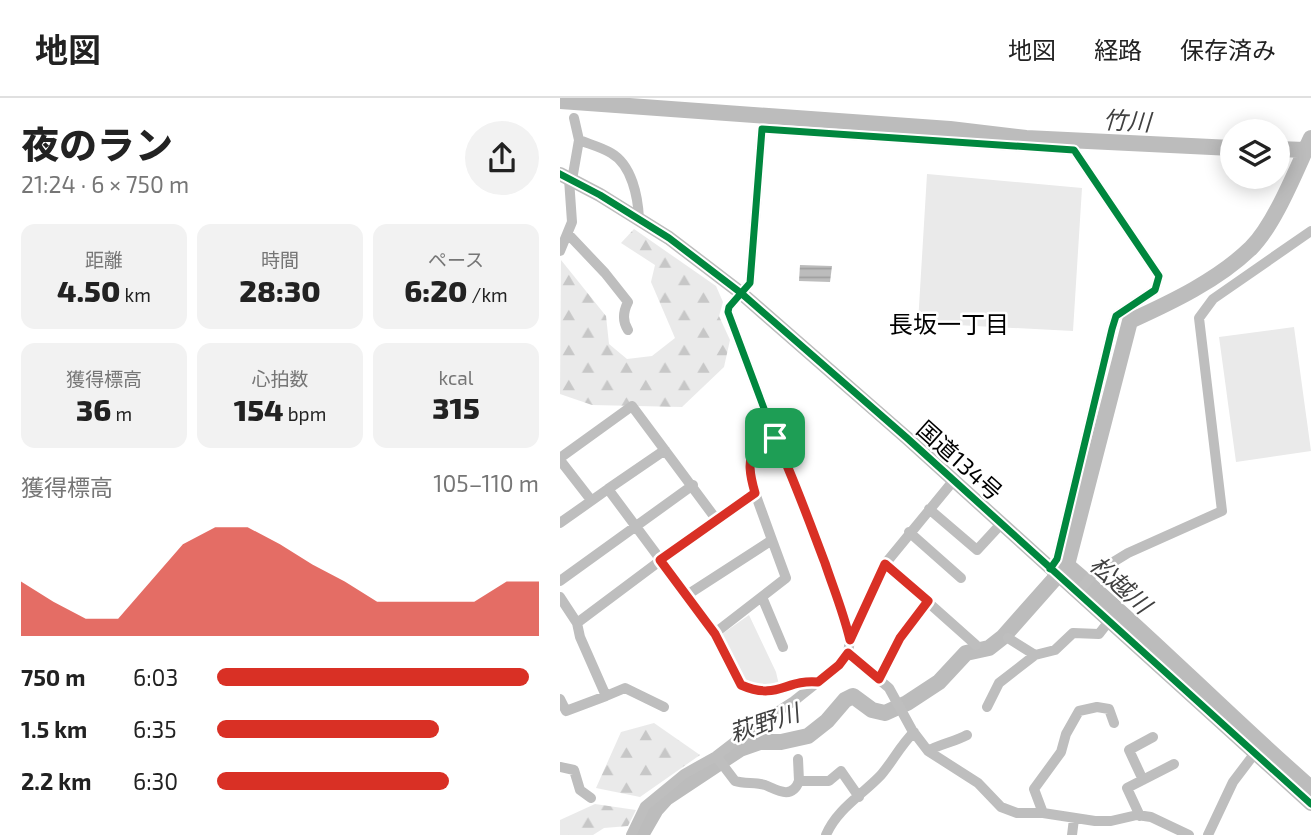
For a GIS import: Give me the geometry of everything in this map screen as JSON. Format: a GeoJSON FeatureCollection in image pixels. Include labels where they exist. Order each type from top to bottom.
{"type":"FeatureCollection","features":[{"type":"Feature","properties":{"kind":"highway","name":"国道134号"},"geometry":{"type":"LineString","coordinates":[[567,178],[669,238],[741,293],[954,480],[1311,804]]}},
{"type":"Feature","properties":{"kind":"street"},"geometry":{"type":"LineString","coordinates":[[560,251],[572,222],[567,178],[579,140],[574,118]]}},
{"type":"Feature","properties":{"kind":"street"},"geometry":{"type":"LineString","coordinates":[[850,640],[842,607],[797,486],[775,438],[728,312],[729,307],[750,283],[762,129],[1074,150],[1159,276],[1155,290],[1116,316],[1055,573]]}},
{"type":"Feature","properties":{"kind":"street"},"geometry":{"type":"LineString","coordinates":[[579,140],[614,155],[627,171],[639,203],[639,219]]}},
{"type":"Feature","properties":{"kind":"street"},"geometry":{"type":"LineString","coordinates":[[1078,593],[1092,575],[1128,553],[1222,511],[1199,318],[1213,299],[1311,231]]}},
{"type":"Feature","properties":{"kind":"street"},"geometry":{"type":"LineString","coordinates":[[568,234],[628,302],[624,312],[624,323],[628,330]]}},
{"type":"Feature","properties":{"kind":"street"},"geometry":{"type":"LineString","coordinates":[[592,500],[560,459],[632,405],[716,519]]}},
{"type":"Feature","properties":{"kind":"street"},"geometry":{"type":"LineString","coordinates":[[715,634],[786,578],[755,493],[749,467],[758,446],[775,438]]}},
{"type":"Feature","properties":{"kind":"street"},"geometry":{"type":"LineString","coordinates":[[560,523],[666,450]]}},
{"type":"Feature","properties":{"kind":"street"},"geometry":{"type":"LineString","coordinates":[[631,835],[645,806],[684,774],[719,762],[839,665],[848,653],[850,640],[885,564],[954,480]]}},
{"type":"Feature","properties":{"kind":"street"},"geometry":{"type":"LineString","coordinates":[[560,581],[693,485]]}},
{"type":"Feature","properties":{"kind":"street"},"geometry":{"type":"LineString","coordinates":[[608,489],[715,634],[741,685],[765,693],[810,681],[818,682]]}},
{"type":"Feature","properties":{"kind":"street"},"geometry":{"type":"LineString","coordinates":[[577,623],[755,493]]}},
{"type":"Feature","properties":{"kind":"street"},"geometry":{"type":"LineString","coordinates":[[929,509],[977,550],[1001,524]]}},
{"type":"Feature","properties":{"kind":"street"},"geometry":{"type":"LineString","coordinates":[[909,532],[961,578]]}},
{"type":"Feature","properties":{"kind":"street"},"geometry":{"type":"LineString","coordinates":[[687,596],[772,540]]}},
{"type":"Feature","properties":{"kind":"street"},"geometry":{"type":"LineString","coordinates":[[885,564],[976,645]]}},
{"type":"Feature","properties":{"kind":"street"},"geometry":{"type":"LineString","coordinates":[[560,597],[577,623],[580,637],[606,696]]}},
{"type":"Feature","properties":{"kind":"street"},"geometry":{"type":"LineString","coordinates":[[762,597],[783,647]]}},
{"type":"Feature","properties":{"kind":"street"},"geometry":{"type":"LineString","coordinates":[[879,679],[900,638],[928,601]]}},
{"type":"Feature","properties":{"kind":"street"},"geometry":{"type":"LineString","coordinates":[[987,707],[999,682],[1035,655],[1055,650],[1073,633],[1099,634],[1109,621]]}},
{"type":"Feature","properties":{"kind":"street"},"geometry":{"type":"LineString","coordinates":[[1008,638],[1035,655]]}},
{"type":"Feature","properties":{"kind":"street"},"geometry":{"type":"LineString","coordinates":[[848,653],[889,688],[928,751],[978,783],[1001,807],[1017,813],[1043,813],[1074,820],[1111,821],[1151,817],[1189,835]]}},
{"type":"Feature","properties":{"kind":"street"},"geometry":{"type":"LineString","coordinates":[[560,698],[566,711],[625,688],[664,707]]}},
{"type":"Feature","properties":{"kind":"street"},"geometry":{"type":"LineString","coordinates":[[1043,813],[1034,789],[1061,752],[1066,734],[1079,711],[1097,707],[1109,709],[1114,723]]}},
{"type":"Feature","properties":{"kind":"street"},"geometry":{"type":"LineString","coordinates":[[826,835],[831,822],[859,797],[914,732]]}},
{"type":"Feature","properties":{"kind":"street"},"geometry":{"type":"LineString","coordinates":[[928,751],[947,746],[967,735]]}},
{"type":"Feature","properties":{"kind":"street"},"geometry":{"type":"LineString","coordinates":[[1143,780],[1129,750],[1153,737]]}},
{"type":"Feature","properties":{"kind":"street"},"geometry":{"type":"LineString","coordinates":[[1208,835],[1233,782],[1255,753]]}},
{"type":"Feature","properties":{"kind":"street"},"geometry":{"type":"LineString","coordinates":[[719,762],[734,781],[765,785],[772,791],[791,791],[797,787],[799,781],[798,759]]}},
{"type":"Feature","properties":{"kind":"street"},"geometry":{"type":"LineString","coordinates":[[1140,816],[1127,788],[1174,764]]}},
{"type":"Feature","properties":{"kind":"street"},"geometry":{"type":"LineString","coordinates":[[560,767],[574,770],[580,790],[591,798]]}},
{"type":"Feature","properties":{"kind":"street"},"geometry":{"type":"LineString","coordinates":[[799,781],[829,781],[841,771],[859,797]]}},
{"type":"Feature","properties":{"kind":"street"},"geometry":{"type":"LineString","coordinates":[[1072,835],[1074,820]]}},
{"type":"Feature","properties":{"kind":"green space"},"geometry":{"type":"Polygon","coordinates":[[[927,174],[1082,188],[1073,331],[918,323],[927,174]]]}},
{"type":"Feature","properties":{"kind":"green space"},"geometry":{"type":"Polygon","coordinates":[[[634,229],[716,286],[723,302],[719,316],[730,340],[724,367],[682,407],[592,405],[560,394],[561,260],[606,316],[609,344],[627,359],[652,356],[675,338],[651,282],[655,265],[621,243],[634,229]]]}},
{"type":"Feature","properties":{"kind":"green space"},"geometry":{"type":"Polygon","coordinates":[[[1294,327],[1311,451],[1236,462],[1219,337],[1294,327]]]}},
{"type":"Feature","properties":{"kind":"green space"},"geometry":{"type":"Polygon","coordinates":[[[749,615],[776,672],[779,685],[765,689],[743,681],[722,634],[749,615]]]}},
{"type":"Feature","properties":{"kind":"green space"},"geometry":{"type":"Polygon","coordinates":[[[654,723],[700,755],[640,797],[596,788],[621,732],[654,723]]]}},
{"type":"Feature","properties":{"kind":"green space"},"geometry":{"type":"Polygon","coordinates":[[[595,804],[636,810],[628,826],[604,828],[593,835],[560,835],[560,820],[595,804]]]}},
{"type":"Feature","properties":{"kind":"shaded area"},"geometry":{"type":"Polygon","coordinates":[[[800,265],[832,266],[830,282],[799,281],[800,265]]]}},
{"type":"Feature","properties":{"kind":"waterway","name":"竹川"},"geometry":{"type":"LineString","coordinates":[[560,101],[950,129],[1026,138],[1220,147]]}},
{"type":"Feature","properties":{"kind":"waterway","name":"松越川"},"geometry":{"type":"LineString","coordinates":[[1311,138],[1277,211],[1251,248],[1209,280],[1130,321],[1067,565],[1311,788]]}},
{"type":"Feature","properties":{"kind":"waterway","name":"竹川"},"geometry":{"type":"LineString","coordinates":[[1290,149],[1305,150]]}},
{"type":"Feature","properties":{"kind":"waterway","name":"萩野川"},"geometry":{"type":"LineString","coordinates":[[641,835],[656,809],[666,798],[740,749],[760,742],[781,742],[808,736],[827,721],[845,700],[853,696],[872,710],[885,713],[907,703],[939,682],[966,653],[989,648],[1003,637],[1066,566]]}},
{"type":"Feature","properties":{"kind":"cycle path"},"geometry":{"type":"LineString","coordinates":[[850,640],[843,607],[832,585],[797,486],[775,438],[728,312],[729,307],[750,283],[762,129],[1074,150],[1159,276],[1155,290],[1116,316],[1057,559],[1050,569]]}},
{"type":"Feature","properties":{"kind":"cycle path"},"geometry":{"type":"LineString","coordinates":[[560,174],[600,195],[669,238],[741,293],[907,438],[1311,804]]}},
{"type":"Feature","properties":{"kind":"district","name":"長坂一丁目"},"geometry":{"type":"Point","coordinates":[949,323]}},
{"type":"Feature","properties":{"kind":"route"},"geometry":{"type":"LineString","coordinates":[[775,438],[797,486],[842,607],[850,640],[885,564],[928,601],[900,638],[879,679],[848,653],[839,665],[818,682],[810,681],[765,693],[741,685],[715,634],[660,560],[755,493],[749,467],[753,454],[758,446],[775,438]]}}]}
